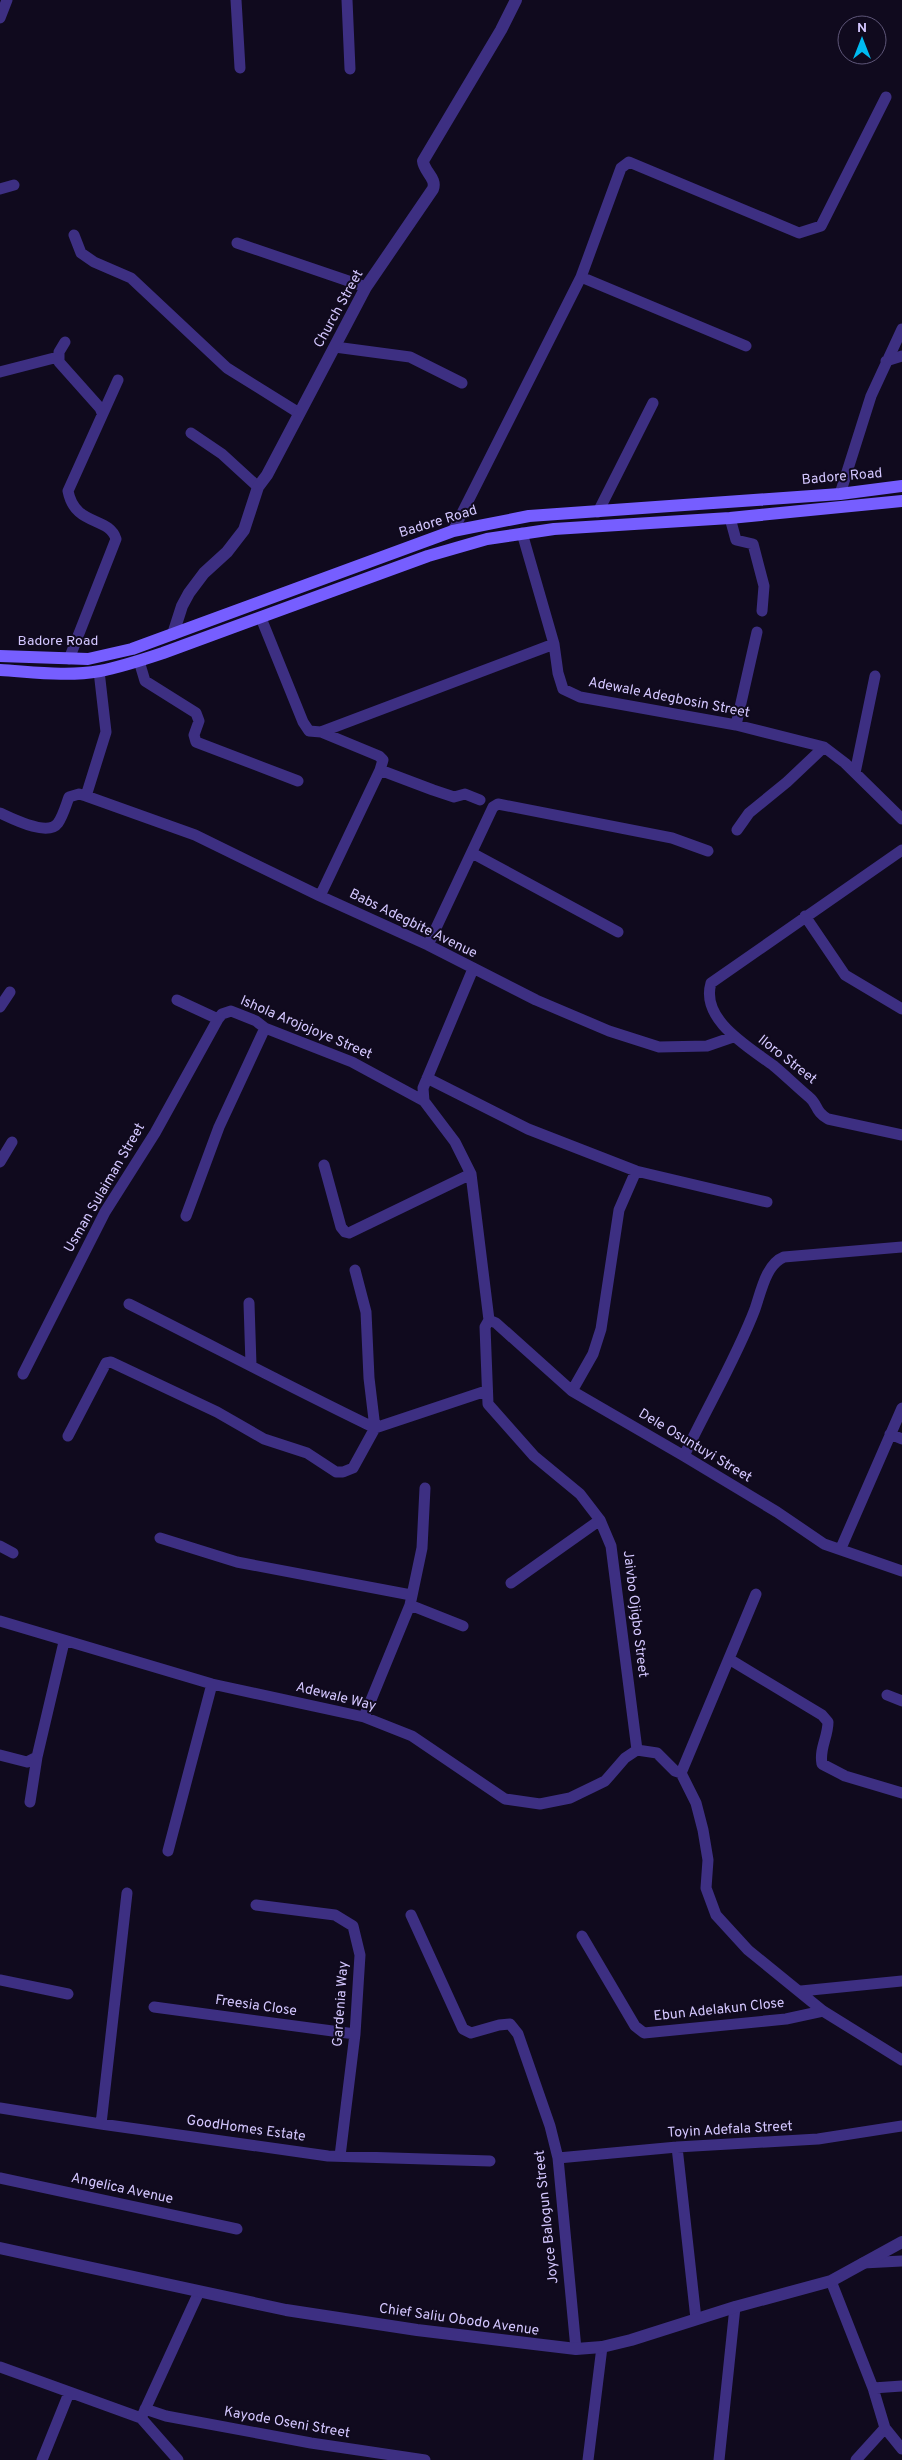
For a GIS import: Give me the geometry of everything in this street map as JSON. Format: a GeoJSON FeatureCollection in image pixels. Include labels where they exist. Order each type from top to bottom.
{"type":"FeatureCollection","features":[{"type":"Feature","properties":{"kind":"main road","name":"Badore Road"},"geometry":{"type":"LineString","coordinates":[[0,656],[69,659],[101,657],[132,649],[454,531],[508,519],[840,494],[902,486]]}},
{"type":"Feature","properties":{"kind":"main road"},"geometry":{"type":"LineString","coordinates":[[0,670],[60,674],[99,671],[139,661],[428,556],[487,539],[562,528],[730,518],[902,501]]}},
{"type":"Feature","properties":{"kind":"street"},"geometry":{"type":"LineString","coordinates":[[0,18],[7,0]]}},
{"type":"Feature","properties":{"kind":"street"},"geometry":{"type":"LineString","coordinates":[[236,0],[240,68]]}},
{"type":"Feature","properties":{"kind":"street"},"geometry":{"type":"LineString","coordinates":[[347,0],[350,69]]}},
{"type":"Feature","properties":{"kind":"street","name":"Church Street"},"geometry":{"type":"LineString","coordinates":[[174,634],[182,606],[189,593],[204,573],[227,552],[244,530],[258,487],[267,475],[366,287],[433,189],[435,185],[433,179],[423,165],[423,161],[501,30],[516,0]]}},
{"type":"Feature","properties":{"kind":"street"},"geometry":{"type":"LineString","coordinates":[[454,531],[581,277],[621,168],[629,162],[799,233],[821,226],[886,97]]}},
{"type":"Feature","properties":{"kind":"street"},"geometry":{"type":"LineString","coordinates":[[0,190],[14,184]]}},
{"type":"Feature","properties":{"kind":"street"},"geometry":{"type":"LineString","coordinates":[[74,234],[81,253],[94,262],[131,278],[227,368],[299,413]]}},
{"type":"Feature","properties":{"kind":"street"},"geometry":{"type":"LineString","coordinates":[[237,243],[366,287]]}},
{"type":"Feature","properties":{"kind":"street"},"geometry":{"type":"LineString","coordinates":[[581,277],[746,346]]}},
{"type":"Feature","properties":{"kind":"street"},"geometry":{"type":"LineString","coordinates":[[840,494],[871,396],[902,329]]}},
{"type":"Feature","properties":{"kind":"street"},"geometry":{"type":"LineString","coordinates":[[58,357],[65,342]]}},
{"type":"Feature","properties":{"kind":"street"},"geometry":{"type":"LineString","coordinates":[[335,347],[410,357],[462,383]]}},
{"type":"Feature","properties":{"kind":"street"},"geometry":{"type":"LineString","coordinates":[[886,361],[902,356]]}},
{"type":"Feature","properties":{"kind":"street"},"geometry":{"type":"LineString","coordinates":[[0,372],[58,357]]}},
{"type":"Feature","properties":{"kind":"street"},"geometry":{"type":"LineString","coordinates":[[58,357],[102,412]]}},
{"type":"Feature","properties":{"kind":"street"},"geometry":{"type":"LineString","coordinates":[[69,659],[116,539],[110,530],[78,513],[70,504],[68,491],[118,380]]}},
{"type":"Feature","properties":{"kind":"street"},"geometry":{"type":"LineString","coordinates":[[598,512],[653,403]]}},
{"type":"Feature","properties":{"kind":"street"},"geometry":{"type":"LineString","coordinates":[[191,432],[222,454],[258,487]]}},
{"type":"Feature","properties":{"kind":"street"},"geometry":{"type":"LineString","coordinates":[[730,518],[736,540],[753,544],[764,586],[762,611]]}},
{"type":"Feature","properties":{"kind":"street","name":"Adewale Adegbosin Street"},"geometry":{"type":"LineString","coordinates":[[522,533],[554,644],[558,673],[564,689],[580,697],[736,725],[824,747],[855,773],[902,819]]}},
{"type":"Feature","properties":{"kind":"street"},"geometry":{"type":"LineString","coordinates":[[261,618],[309,731],[321,732],[378,756],[383,760],[320,896]]}},
{"type":"Feature","properties":{"kind":"street"},"geometry":{"type":"LineString","coordinates":[[736,725],[757,632]]}},
{"type":"Feature","properties":{"kind":"street"},"geometry":{"type":"LineString","coordinates":[[321,732],[554,644]]}},
{"type":"Feature","properties":{"kind":"street"},"geometry":{"type":"LineString","coordinates":[[139,661],[145,681],[196,713],[199,721],[194,735],[196,742],[298,781]]}},
{"type":"Feature","properties":{"kind":"street"},"geometry":{"type":"LineString","coordinates":[[0,814],[34,826],[50,828],[58,824],[69,797],[79,794],[86,796],[106,732],[99,671]]}},
{"type":"Feature","properties":{"kind":"street"},"geometry":{"type":"LineString","coordinates":[[855,773],[875,676]]}},
{"type":"Feature","properties":{"kind":"street"},"geometry":{"type":"LineString","coordinates":[[737,830],[749,813],[788,782],[824,747]]}},
{"type":"Feature","properties":{"kind":"street"},"geometry":{"type":"LineString","coordinates":[[380,770],[454,797],[465,794],[480,800]]}},
{"type":"Feature","properties":{"kind":"street","name":"Babs Adegbite Avenue"},"geometry":{"type":"LineString","coordinates":[[86,796],[195,835],[320,896],[428,945],[473,969],[609,1031],[659,1047],[707,1046],[733,1037]]}},
{"type":"Feature","properties":{"kind":"street"},"geometry":{"type":"LineString","coordinates":[[428,945],[493,807],[498,804],[672,838],[708,852]]}},
{"type":"Feature","properties":{"kind":"street"},"geometry":{"type":"LineString","coordinates":[[902,850],[805,916],[845,975],[902,1009]]}},
{"type":"Feature","properties":{"kind":"street"},"geometry":{"type":"LineString","coordinates":[[472,853],[618,932]]}},
{"type":"Feature","properties":{"kind":"street","name":"Iloro Street"},"geometry":{"type":"LineString","coordinates":[[805,916],[711,983],[709,991],[715,1013],[733,1037],[774,1066],[812,1099],[820,1115],[828,1119],[902,1135]]}},
{"type":"Feature","properties":{"kind":"street"},"geometry":{"type":"LineString","coordinates":[[424,1101],[422,1088],[473,969]]}},
{"type":"Feature","properties":{"kind":"street"},"geometry":{"type":"LineString","coordinates":[[0,1006],[10,992]]}},
{"type":"Feature","properties":{"kind":"street"},"geometry":{"type":"LineString","coordinates":[[176,1000],[218,1019]]}},
{"type":"Feature","properties":{"kind":"street","name":"Ishola Arojojoye Street"},"geometry":{"type":"LineString","coordinates":[[218,1019],[222,1014],[231,1011],[256,1021],[265,1028],[352,1062],[424,1101]]}},
{"type":"Feature","properties":{"kind":"street","name":"Usman Sulaiman Street"},"geometry":{"type":"LineString","coordinates":[[23,1374],[105,1212],[155,1133],[218,1019]]}},
{"type":"Feature","properties":{"kind":"street"},"geometry":{"type":"LineString","coordinates":[[186,1216],[219,1127],[265,1028]]}},
{"type":"Feature","properties":{"kind":"street"},"geometry":{"type":"LineString","coordinates":[[427,1078],[528,1129],[636,1171],[767,1202]]}},
{"type":"Feature","properties":{"kind":"street","name":"Jaivbo Ojigbo Street"},"geometry":{"type":"LineString","coordinates":[[424,1101],[455,1142],[471,1174],[488,1320],[485,1327],[488,1404],[493,1412],[534,1456],[580,1494],[600,1520],[611,1546],[637,1750]]}},
{"type":"Feature","properties":{"kind":"street"},"geometry":{"type":"LineString","coordinates":[[0,1162],[12,1142]]}},
{"type":"Feature","properties":{"kind":"street"},"geometry":{"type":"LineString","coordinates":[[324,1165],[341,1227],[344,1232],[349,1233],[471,1174]]}},
{"type":"Feature","properties":{"kind":"street"},"geometry":{"type":"LineString","coordinates":[[572,1391],[593,1354],[601,1329],[619,1210],[636,1171]]}},
{"type":"Feature","properties":{"kind":"street"},"geometry":{"type":"LineString","coordinates":[[684,1456],[752,1316],[771,1267],[776,1260],[784,1257],[902,1248]]}},
{"type":"Feature","properties":{"kind":"street"},"geometry":{"type":"LineString","coordinates":[[68,1436],[106,1363],[111,1362],[217,1412],[264,1439],[290,1450],[307,1453],[336,1472],[343,1472],[354,1468],[376,1428],[369,1378],[366,1312],[355,1270]]}},
{"type":"Feature","properties":{"kind":"street"},"geometry":{"type":"LineString","coordinates":[[249,1303],[251,1365]]}},
{"type":"Feature","properties":{"kind":"street"},"geometry":{"type":"LineString","coordinates":[[129,1304],[251,1365],[274,1380],[376,1428],[486,1391]]}},
{"type":"Feature","properties":{"kind":"street","name":"Dele Osuntuyi Street"},"geometry":{"type":"LineString","coordinates":[[488,1320],[496,1323],[572,1391],[684,1456],[776,1512],[824,1544],[841,1548],[902,1572]]}},
{"type":"Feature","properties":{"kind":"street"},"geometry":{"type":"LineString","coordinates":[[841,1548],[902,1408]]}},
{"type":"Feature","properties":{"kind":"street"},"geometry":{"type":"LineString","coordinates":[[890,1434],[902,1439]]}},
{"type":"Feature","properties":{"kind":"street"},"geometry":{"type":"LineString","coordinates":[[364,1718],[411,1600],[422,1548],[425,1488]]}},
{"type":"Feature","properties":{"kind":"street"},"geometry":{"type":"LineString","coordinates":[[511,1583],[600,1520]]}},
{"type":"Feature","properties":{"kind":"street"},"geometry":{"type":"LineString","coordinates":[[160,1538],[237,1562],[411,1600],[463,1626]]}},
{"type":"Feature","properties":{"kind":"street"},"geometry":{"type":"LineString","coordinates":[[0,1546],[13,1553]]}},
{"type":"Feature","properties":{"kind":"street"},"geometry":{"type":"LineString","coordinates":[[681,1774],[756,1594]]}},
{"type":"Feature","properties":{"kind":"street","name":"Adewale Way"},"geometry":{"type":"LineString","coordinates":[[0,1621],[64,1642],[212,1684],[364,1718],[412,1736],[506,1799],[540,1804],[570,1798],[605,1781],[625,1758],[637,1750]]}},
{"type":"Feature","properties":{"kind":"street"},"geometry":{"type":"LineString","coordinates":[[30,1802],[37,1757],[64,1642]]}},
{"type":"Feature","properties":{"kind":"street"},"geometry":{"type":"LineString","coordinates":[[729,1659],[822,1715],[828,1722],[828,1732],[820,1753],[822,1764],[845,1776],[902,1793]]}},
{"type":"Feature","properties":{"kind":"street"},"geometry":{"type":"LineString","coordinates":[[168,1851],[212,1684]]}},
{"type":"Feature","properties":{"kind":"street"},"geometry":{"type":"LineString","coordinates":[[887,1695],[902,1701]]}},
{"type":"Feature","properties":{"kind":"street"},"geometry":{"type":"LineString","coordinates":[[637,1750],[657,1753],[675,1771],[681,1774],[696,1803],[708,1860],[706,1888],[716,1915],[748,1950],[801,1991],[823,2011],[902,2060]]}},
{"type":"Feature","properties":{"kind":"street"},"geometry":{"type":"LineString","coordinates":[[0,1755],[27,1762],[37,1757]]}},
{"type":"Feature","properties":{"kind":"street"},"geometry":{"type":"LineString","coordinates":[[101,2124],[127,1893]]}},
{"type":"Feature","properties":{"kind":"street","name":"Gardenia Way"},"geometry":{"type":"LineString","coordinates":[[256,1905],[335,1915],[353,1926],[360,1955],[355,2034],[340,2156]]}},
{"type":"Feature","properties":{"kind":"street","name":"Joyce Balogun Street"},"geometry":{"type":"LineString","coordinates":[[412,1915],[463,2029],[471,2033],[510,2024],[518,2034],[550,2126],[558,2158],[576,2349]]}},
{"type":"Feature","properties":{"kind":"street","name":"Ebun Adelakun Close"},"geometry":{"type":"LineString","coordinates":[[582,1936],[635,2026],[644,2033],[786,2019],[823,2011]]}},
{"type":"Feature","properties":{"kind":"street"},"geometry":{"type":"LineString","coordinates":[[0,1980],[68,1994]]}},
{"type":"Feature","properties":{"kind":"street"},"geometry":{"type":"LineString","coordinates":[[801,1991],[902,1981]]}},
{"type":"Feature","properties":{"kind":"street","name":"Freesia Close"},"geometry":{"type":"LineString","coordinates":[[154,2007],[355,2034]]}},
{"type":"Feature","properties":{"kind":"street","name":"GoodHomes Estate"},"geometry":{"type":"LineString","coordinates":[[0,2110],[340,2156],[490,2161]]}},
{"type":"Feature","properties":{"kind":"street","name":"Toyin Adefala Street"},"geometry":{"type":"LineString","coordinates":[[558,2158],[676,2147],[818,2139],[902,2126]]}},
{"type":"Feature","properties":{"kind":"street"},"geometry":{"type":"LineString","coordinates":[[676,2147],[696,2319]]}},
{"type":"Feature","properties":{"kind":"street","name":"Angelica Avenue"},"geometry":{"type":"LineString","coordinates":[[0,2178],[237,2229]]}},
{"type":"Feature","properties":{"kind":"street","name":"Chief Saliu Obodo Avenue"},"geometry":{"type":"LineString","coordinates":[[0,2248],[286,2310],[359,2322],[576,2349],[602,2347],[734,2307],[831,2281],[902,2242]]}},
{"type":"Feature","properties":{"kind":"street"},"geometry":{"type":"LineString","coordinates":[[863,2263],[902,2261]]}},
{"type":"Feature","properties":{"kind":"street"},"geometry":{"type":"LineString","coordinates":[[831,2281],[873,2388],[885,2428],[902,2449]]}},
{"type":"Feature","properties":{"kind":"street"},"geometry":{"type":"LineString","coordinates":[[178,2460],[143,2414],[199,2292]]}},
{"type":"Feature","properties":{"kind":"street"},"geometry":{"type":"LineString","coordinates":[[719,2460],[734,2307]]}},
{"type":"Feature","properties":{"kind":"street"},"geometry":{"type":"LineString","coordinates":[[588,2460],[602,2347]]}},
{"type":"Feature","properties":{"kind":"street","name":"Kayode Oseni Street"},"geometry":{"type":"LineString","coordinates":[[0,2367],[68,2393],[143,2414],[166,2416],[311,2443],[425,2460]]}},
{"type":"Feature","properties":{"kind":"street"},"geometry":{"type":"LineString","coordinates":[[873,2388],[902,2386]]}},
{"type":"Feature","properties":{"kind":"street"},"geometry":{"type":"LineString","coordinates":[[42,2460],[68,2393]]}},
{"type":"Feature","properties":{"kind":"street"},"geometry":{"type":"LineString","coordinates":[[856,2460],[885,2428]]}}]}
